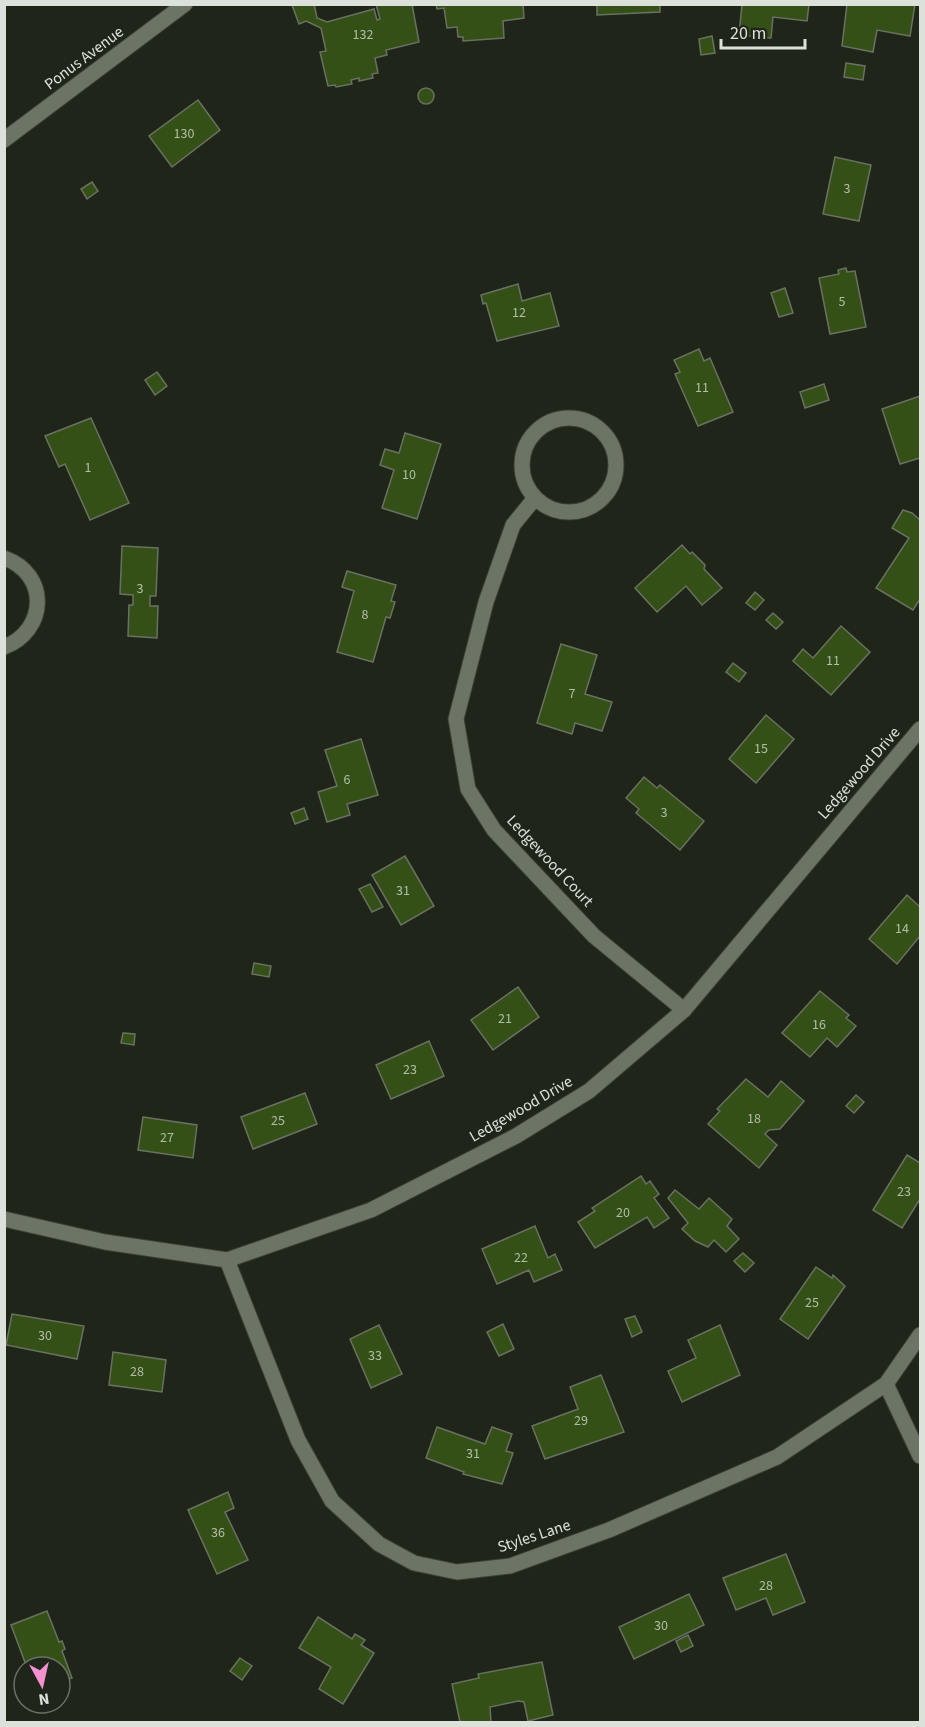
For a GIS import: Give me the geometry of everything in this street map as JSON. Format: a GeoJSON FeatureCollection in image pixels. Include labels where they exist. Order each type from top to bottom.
{"type":"FeatureCollection","features":[{"type":"Feature","properties":{"kind":"street","name":"Ponus Avenue"},"geometry":{"type":"LineString","coordinates":[[4,140],[185,4]]}},
{"type":"Feature","properties":{"kind":"street"},"geometry":{"type":"LineString","coordinates":[[568,418],[585,421],[600,429],[611,442],[616,467],[613,483],[603,498],[590,508],[565,513],[549,508],[535,498],[525,484],[521,468],[524,451],[537,430],[552,421],[568,418]]}},
{"type":"Feature","properties":{"kind":"street","name":"Ledgewood Court"},"geometry":{"type":"LineString","coordinates":[[535,498],[513,525],[486,602],[456,719],[468,789],[494,830],[594,936],[684,1010]]}},
{"type":"Feature","properties":{"kind":"street"},"geometry":{"type":"LineString","coordinates":[[4,558],[30,575],[39,603],[36,618],[29,630],[19,640],[4,647]]}},
{"type":"Feature","properties":{"kind":"street","name":"Ledgewood Drive"},"geometry":{"type":"LineString","coordinates":[[4,1218],[105,1242],[226,1260],[371,1210],[516,1136],[589,1091],[684,1010],[921,729]]}},
{"type":"Feature","properties":{"kind":"street","name":"Styles Lane"},"geometry":{"type":"LineString","coordinates":[[226,1260],[298,1440],[332,1502],[379,1544],[414,1563],[458,1572],[510,1566],[609,1530],[777,1457],[886,1384],[921,1335]]}},
{"type":"Feature","properties":{"kind":"street"},"geometry":{"type":"LineString","coordinates":[[886,1384],[921,1456]]}},
{"type":"Feature","properties":{"kind":"building"},"geometry":{"type":"Polygon","coordinates":[[[314,4],[317,18],[327,22],[374,9],[377,20],[380,19],[376,4],[412,4],[419,42],[386,50],[387,55],[375,58],[378,73],[372,74],[373,78],[359,81],[359,78],[351,80],[352,84],[328,86],[320,52],[326,51],[321,28],[306,21],[299,24],[292,5],[314,4]]]}},
{"type":"Feature","properties":{"kind":"building"},"geometry":{"type":"Polygon","coordinates":[[[436,4],[523,4],[524,18],[503,21],[504,38],[463,41],[463,37],[458,37],[457,27],[447,28],[444,8],[437,9],[436,4]]]}},
{"type":"Feature","properties":{"kind":"building"},"geometry":{"type":"Polygon","coordinates":[[[597,4],[660,4],[660,12],[597,15],[597,4]]]}},
{"type":"Feature","properties":{"kind":"building"},"geometry":{"type":"Polygon","coordinates":[[[742,4],[809,4],[807,21],[773,17],[771,38],[739,35],[742,4]]]}},
{"type":"Feature","properties":{"kind":"building"},"geometry":{"type":"Polygon","coordinates":[[[847,4],[915,4],[910,36],[877,30],[873,52],[842,46],[847,4]]]}},
{"type":"Feature","properties":{"kind":"building"},"geometry":{"type":"Polygon","coordinates":[[[712,36],[715,53],[701,55],[699,39],[712,36]]]}},
{"type":"Feature","properties":{"kind":"building"},"geometry":{"type":"Polygon","coordinates":[[[846,63],[865,66],[863,80],[844,77],[846,63]]]}},
{"type":"Feature","properties":{"kind":"building"},"geometry":{"type":"Polygon","coordinates":[[[423,88],[429,88],[434,96],[432,102],[423,104],[418,99],[418,93],[423,88]]]}},
{"type":"Feature","properties":{"kind":"building"},"geometry":{"type":"Polygon","coordinates":[[[198,100],[220,130],[172,167],[149,136],[198,100]]]}},
{"type":"Feature","properties":{"kind":"building"},"geometry":{"type":"Polygon","coordinates":[[[835,157],[871,165],[859,221],[823,214],[835,157]]]}},
{"type":"Feature","properties":{"kind":"building"},"geometry":{"type":"Polygon","coordinates":[[[92,182],[98,191],[87,199],[81,189],[92,182]]]}},
{"type":"Feature","properties":{"kind":"building"},"geometry":{"type":"Polygon","coordinates":[[[846,268],[847,272],[855,271],[866,327],[830,334],[819,278],[839,274],[838,270],[846,268]]]}},
{"type":"Feature","properties":{"kind":"building"},"geometry":{"type":"Polygon","coordinates":[[[518,284],[522,301],[550,293],[559,326],[497,341],[486,303],[483,304],[481,295],[518,284]]]}},
{"type":"Feature","properties":{"kind":"building"},"geometry":{"type":"Polygon","coordinates":[[[785,288],[793,313],[779,317],[771,293],[785,288]]]}},
{"type":"Feature","properties":{"kind":"building"},"geometry":{"type":"Polygon","coordinates":[[[699,349],[704,361],[710,358],[733,412],[698,426],[675,374],[680,372],[674,360],[699,349]]]}},
{"type":"Feature","properties":{"kind":"building"},"geometry":{"type":"Polygon","coordinates":[[[157,372],[167,386],[155,395],[145,380],[157,372]]]}},
{"type":"Feature","properties":{"kind":"building"},"geometry":{"type":"Polygon","coordinates":[[[824,384],[829,400],[805,408],[800,392],[824,384]]]}},
{"type":"Feature","properties":{"kind":"building"},"geometry":{"type":"Polygon","coordinates":[[[920,396],[920,458],[900,464],[882,409],[920,396]]]}},
{"type":"Feature","properties":{"kind":"building"},"geometry":{"type":"Polygon","coordinates":[[[91,418],[129,503],[90,520],[65,464],[59,467],[45,436],[91,418]]]}},
{"type":"Feature","properties":{"kind":"building"},"geometry":{"type":"Polygon","coordinates":[[[405,433],[441,444],[417,519],[382,508],[394,470],[380,465],[385,449],[399,453],[405,433]]]}},
{"type":"Feature","properties":{"kind":"building"},"geometry":{"type":"Polygon","coordinates":[[[903,510],[912,513],[920,520],[920,599],[913,610],[876,588],[909,538],[892,528],[903,510]]]}},
{"type":"Feature","properties":{"kind":"building"},"geometry":{"type":"Polygon","coordinates":[[[682,545],[705,565],[704,569],[722,588],[702,605],[686,586],[657,612],[635,588],[682,545]]]}},
{"type":"Feature","properties":{"kind":"building"},"geometry":{"type":"Polygon","coordinates":[[[122,546],[158,548],[156,596],[150,596],[150,606],[158,606],[157,638],[128,636],[129,605],[133,605],[133,595],[120,594],[122,546]]]}},
{"type":"Feature","properties":{"kind":"building"},"geometry":{"type":"Polygon","coordinates":[[[347,571],[396,585],[391,601],[395,602],[390,618],[386,617],[373,662],[337,652],[354,591],[342,587],[347,571]]]}},
{"type":"Feature","properties":{"kind":"building"},"geometry":{"type":"Polygon","coordinates":[[[755,592],[764,600],[755,610],[746,603],[755,592]]]}},
{"type":"Feature","properties":{"kind":"building"},"geometry":{"type":"Polygon","coordinates":[[[773,613],[783,622],[776,629],[766,620],[773,613]]]}},
{"type":"Feature","properties":{"kind":"building"},"geometry":{"type":"Polygon","coordinates":[[[841,626],[870,652],[831,695],[793,661],[803,649],[813,658],[841,626]]]}},
{"type":"Feature","properties":{"kind":"building"},"geometry":{"type":"Polygon","coordinates":[[[561,644],[597,655],[585,694],[612,702],[602,731],[575,723],[572,734],[537,723],[561,644]]]}},
{"type":"Feature","properties":{"kind":"building"},"geometry":{"type":"Polygon","coordinates":[[[733,663],[746,673],[739,682],[726,672],[733,663]]]}},
{"type":"Feature","properties":{"kind":"building"},"geometry":{"type":"Polygon","coordinates":[[[766,715],[794,739],[756,783],[729,759],[766,715]]]}},
{"type":"Feature","properties":{"kind":"building"},"geometry":{"type":"Polygon","coordinates":[[[361,739],[378,795],[347,804],[350,815],[327,822],[318,792],[337,786],[325,750],[361,739]]]}},
{"type":"Feature","properties":{"kind":"building"},"geometry":{"type":"Polygon","coordinates":[[[644,777],[657,788],[660,785],[704,821],[680,850],[636,813],[639,809],[626,798],[644,777]]]}},
{"type":"Feature","properties":{"kind":"building"},"geometry":{"type":"Polygon","coordinates":[[[304,808],[308,819],[295,824],[291,813],[304,808]]]}},
{"type":"Feature","properties":{"kind":"building"},"geometry":{"type":"Polygon","coordinates":[[[405,856],[434,906],[401,925],[372,875],[405,856]]]}},
{"type":"Feature","properties":{"kind":"building"},"geometry":{"type":"Polygon","coordinates":[[[370,884],[383,907],[372,912],[359,889],[370,884]]]}},
{"type":"Feature","properties":{"kind":"building"},"geometry":{"type":"Polygon","coordinates":[[[907,895],[920,907],[920,936],[897,964],[869,939],[907,895]]]}},
{"type":"Feature","properties":{"kind":"building"},"geometry":{"type":"Polygon","coordinates":[[[254,963],[271,966],[269,977],[252,974],[254,963]]]}},
{"type":"Feature","properties":{"kind":"building"},"geometry":{"type":"Polygon","coordinates":[[[518,987],[539,1017],[493,1050],[471,1020],[518,987]]]}},
{"type":"Feature","properties":{"kind":"building"},"geometry":{"type":"Polygon","coordinates":[[[820,991],[849,1015],[846,1018],[856,1026],[837,1047],[827,1038],[810,1057],[782,1033],[820,991]]]}},
{"type":"Feature","properties":{"kind":"building"},"geometry":{"type":"Polygon","coordinates":[[[123,1033],[135,1034],[134,1045],[121,1043],[123,1033]]]}},
{"type":"Feature","properties":{"kind":"building"},"geometry":{"type":"Polygon","coordinates":[[[429,1041],[444,1076],[391,1099],[376,1065],[429,1041]]]}},
{"type":"Feature","properties":{"kind":"building"},"geometry":{"type":"Polygon","coordinates":[[[746,1079],[768,1097],[781,1081],[804,1101],[780,1129],[769,1130],[765,1134],[777,1145],[759,1168],[708,1124],[720,1111],[717,1109],[746,1079]]]}},
{"type":"Feature","properties":{"kind":"building"},"geometry":{"type":"Polygon","coordinates":[[[305,1093],[317,1124],[253,1149],[241,1117],[305,1093]]]}},
{"type":"Feature","properties":{"kind":"building"},"geometry":{"type":"Polygon","coordinates":[[[856,1095],[864,1102],[854,1113],[846,1106],[856,1095]]]}},
{"type":"Feature","properties":{"kind":"building"},"geometry":{"type":"Polygon","coordinates":[[[143,1117],[197,1125],[193,1158],[138,1150],[143,1117]]]}},
{"type":"Feature","properties":{"kind":"building"},"geometry":{"type":"Polygon","coordinates":[[[907,1155],[920,1163],[920,1199],[902,1228],[873,1210],[907,1155]]]}},
{"type":"Feature","properties":{"kind":"building"},"geometry":{"type":"Polygon","coordinates":[[[641,1176],[646,1184],[650,1181],[659,1194],[654,1198],[669,1218],[654,1228],[647,1217],[595,1248],[578,1222],[595,1211],[592,1208],[641,1176]]]}},
{"type":"Feature","properties":{"kind":"building"},"geometry":{"type":"Polygon","coordinates":[[[675,1190],[699,1209],[709,1198],[732,1219],[727,1226],[739,1239],[726,1252],[714,1240],[708,1247],[695,1241],[682,1229],[688,1223],[668,1198],[675,1190]]]}},
{"type":"Feature","properties":{"kind":"building"},"geometry":{"type":"Polygon","coordinates":[[[535,1226],[548,1258],[555,1254],[562,1270],[534,1282],[529,1270],[497,1284],[482,1249],[535,1226]]]}},
{"type":"Feature","properties":{"kind":"building"},"geometry":{"type":"Polygon","coordinates":[[[743,1253],[754,1263],[745,1272],[734,1261],[743,1253]]]}},
{"type":"Feature","properties":{"kind":"building"},"geometry":{"type":"Polygon","coordinates":[[[816,1267],[832,1278],[833,1275],[845,1286],[808,1339],[780,1319],[816,1267]]]}},
{"type":"Feature","properties":{"kind":"building"},"geometry":{"type":"Polygon","coordinates":[[[12,1314],[84,1326],[77,1359],[6,1345],[12,1314]]]}},
{"type":"Feature","properties":{"kind":"building"},"geometry":{"type":"Polygon","coordinates":[[[635,1316],[642,1332],[632,1337],[625,1319],[635,1316]]]}},
{"type":"Feature","properties":{"kind":"building"},"geometry":{"type":"Polygon","coordinates":[[[503,1324],[514,1349],[499,1356],[487,1332],[503,1324]]]}},
{"type":"Feature","properties":{"kind":"building"},"geometry":{"type":"Polygon","coordinates":[[[379,1325],[402,1374],[371,1388],[350,1339],[379,1325]]]}},
{"type":"Feature","properties":{"kind":"building"},"geometry":{"type":"Polygon","coordinates":[[[720,1325],[740,1375],[682,1402],[668,1371],[696,1358],[688,1340],[720,1325]]]}},
{"type":"Feature","properties":{"kind":"building"},"geometry":{"type":"Polygon","coordinates":[[[113,1352],[166,1360],[162,1392],[109,1385],[113,1352]]]}},
{"type":"Feature","properties":{"kind":"building"},"geometry":{"type":"Polygon","coordinates":[[[601,1375],[624,1432],[545,1459],[532,1426],[578,1409],[570,1387],[601,1375]]]}},
{"type":"Feature","properties":{"kind":"building"},"geometry":{"type":"Polygon","coordinates":[[[437,1427],[485,1444],[492,1427],[512,1434],[506,1451],[513,1453],[502,1484],[463,1474],[464,1472],[426,1458],[437,1427]]]}},
{"type":"Feature","properties":{"kind":"building"},"geometry":{"type":"Polygon","coordinates":[[[228,1492],[234,1508],[225,1512],[248,1560],[217,1574],[188,1510],[228,1492]]]}},
{"type":"Feature","properties":{"kind":"building"},"geometry":{"type":"Polygon","coordinates":[[[786,1554],[805,1602],[773,1615],[766,1598],[736,1610],[723,1578],[786,1554]]]}},
{"type":"Feature","properties":{"kind":"building"},"geometry":{"type":"Polygon","coordinates":[[[689,1594],[704,1625],[634,1659],[619,1627],[689,1594]]]}},
{"type":"Feature","properties":{"kind":"building"},"geometry":{"type":"Polygon","coordinates":[[[47,1611],[59,1642],[62,1641],[65,1649],[62,1651],[63,1655],[22,1655],[11,1625],[47,1611]]]}},
{"type":"Feature","properties":{"kind":"building"},"geometry":{"type":"Polygon","coordinates":[[[318,1617],[352,1639],[355,1634],[365,1640],[361,1645],[374,1653],[343,1704],[319,1689],[331,1667],[299,1648],[318,1617]]]}},
{"type":"Feature","properties":{"kind":"building"},"geometry":{"type":"Polygon","coordinates":[[[688,1635],[693,1646],[681,1652],[676,1641],[688,1635]]]}},
{"type":"Feature","properties":{"kind":"building"},"geometry":{"type":"Polygon","coordinates":[[[240,1658],[252,1666],[242,1680],[230,1671],[240,1658]]]}},
{"type":"Feature","properties":{"kind":"building"},"geometry":{"type":"Polygon","coordinates":[[[542,1662],[553,1715],[528,1721],[524,1702],[518,1701],[490,1707],[491,1722],[460,1722],[452,1684],[479,1678],[478,1674],[542,1662]]]}}]}
